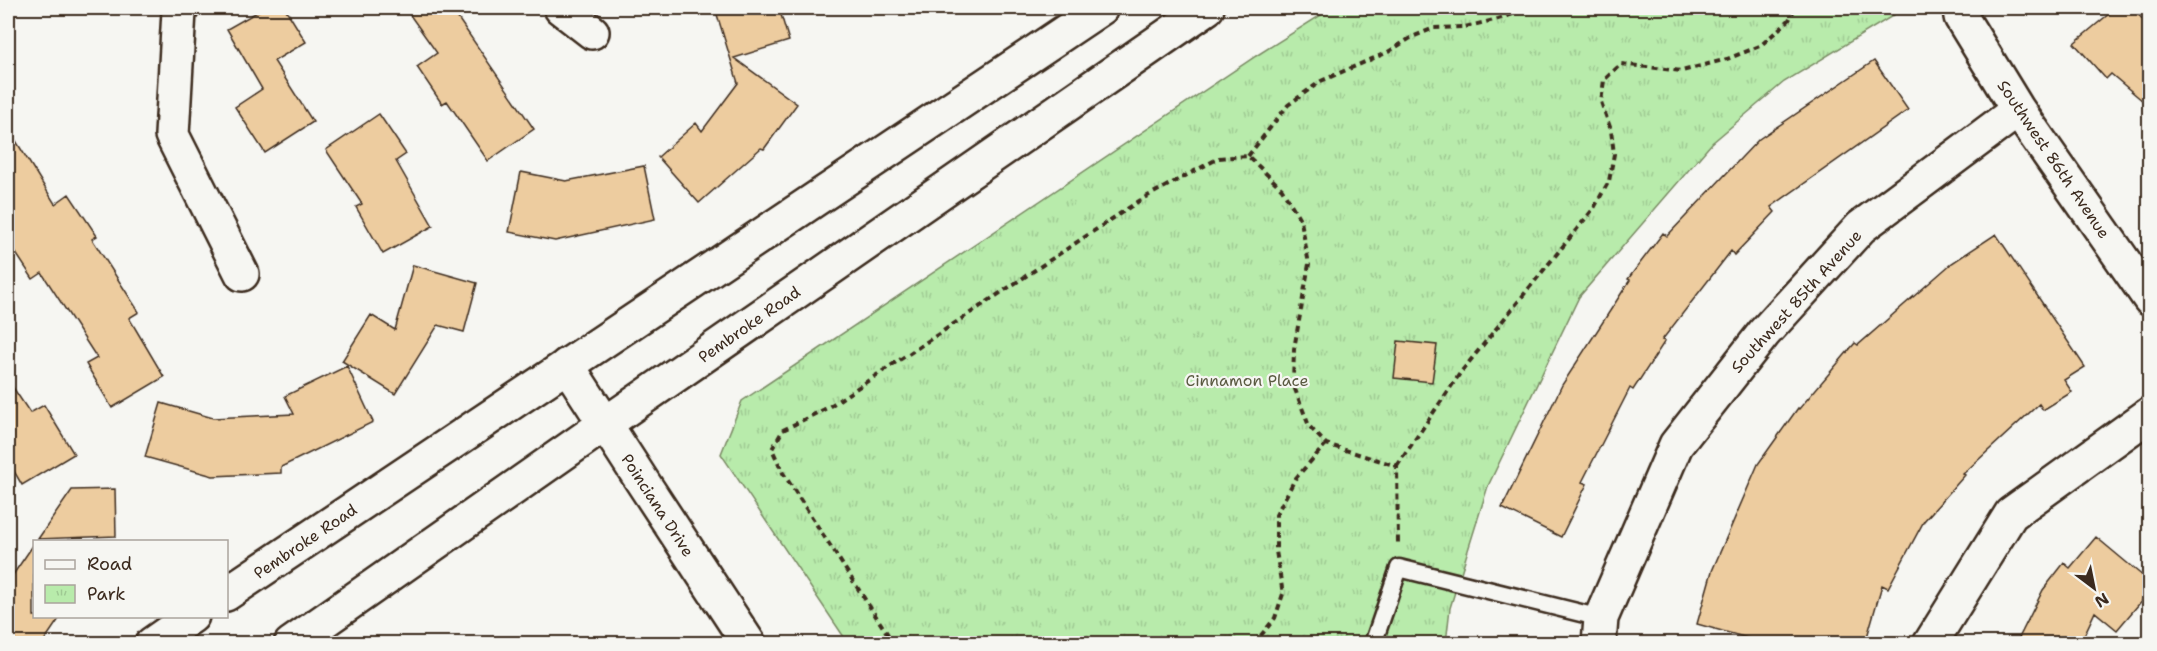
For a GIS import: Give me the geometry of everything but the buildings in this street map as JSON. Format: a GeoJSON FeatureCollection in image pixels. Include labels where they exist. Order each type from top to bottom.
{"type":"FeatureCollection","features":[{"type":"Feature","properties":{"kind":"main road"},"geometry":{"type":"LineString","coordinates":[[182,8],[179,11],[172,135],[242,274]]}},
{"type":"Feature","properties":{"kind":"main road"},"geometry":{"type":"LineString","coordinates":[[561,8],[592,32]]}},
{"type":"Feature","properties":{"kind":"main road","name":"Pembroke Road"},"geometry":{"type":"LineString","coordinates":[[228,593],[1101,8]]}},
{"type":"Feature","properties":{"kind":"main road","name":"Pembroke Road"},"geometry":{"type":"LineString","coordinates":[[291,644],[605,423],[1207,8]]}},
{"type":"Feature","properties":{"kind":"main road","name":"Southwest 86th Avenue"},"geometry":{"type":"LineString","coordinates":[[1960,10],[2018,110],[2150,299]]}},
{"type":"Feature","properties":{"kind":"main road","name":"Southwest 85th Avenue"},"geometry":{"type":"LineString","coordinates":[[1600,631],[1676,445],[1764,333],[1861,227],[2018,110]]}},
{"type":"Feature","properties":{"kind":"main road","name":"Poinciana Drive"},"geometry":{"type":"LineString","coordinates":[[567,365],[749,644]]}},
{"type":"Feature","properties":{"kind":"main road"},"geometry":{"type":"LineString","coordinates":[[1930,644],[2011,514],[2150,414]]}},
{"type":"Feature","properties":{"kind":"main road"},"geometry":{"type":"LineString","coordinates":[[152,644],[189,618]]}},
{"type":"Feature","properties":{"kind":"lane"},"geometry":{"type":"LineString","coordinates":[[1373,644],[1399,568],[1600,631]]}},
{"type":"Feature","properties":{"kind":"path"},"geometry":{"type":"LineString","coordinates":[[894,644],[783,473],[772,449],[783,430],[827,408],[1142,199],[1219,158],[1248,156],[1288,105],[1321,81],[1388,52],[1412,37],[1434,28],[1465,27],[1498,20],[1532,8]]}},
{"type":"Feature","properties":{"kind":"path"},"geometry":{"type":"LineString","coordinates":[[1399,568],[1397,466],[1461,372],[1594,208],[1609,181],[1614,154],[1611,130],[1601,102],[1604,80],[1621,64],[1682,71],[1738,55],[1760,46],[1789,20],[1795,8]]}},
{"type":"Feature","properties":{"kind":"path"},"geometry":{"type":"LineString","coordinates":[[1248,156],[1282,189],[1301,221],[1309,264],[1294,349],[1293,384],[1309,426],[1326,444],[1397,466]]}},
{"type":"Feature","properties":{"kind":"path"},"geometry":{"type":"LineString","coordinates":[[1254,644],[1275,618],[1283,594],[1276,550],[1276,515],[1295,479],[1326,444]]}},
{"type":"Feature","properties":{"kind":"green space","name":"Cinnamon Place"},"geometry":{"type":"Polygon","coordinates":[[[1332,8],[1890,8],[1894,15],[1784,82],[1712,143],[1579,297],[1488,486],[1450,608],[1446,643],[848,643],[721,454],[742,401],[1256,56],[1332,8]]]}}]}
